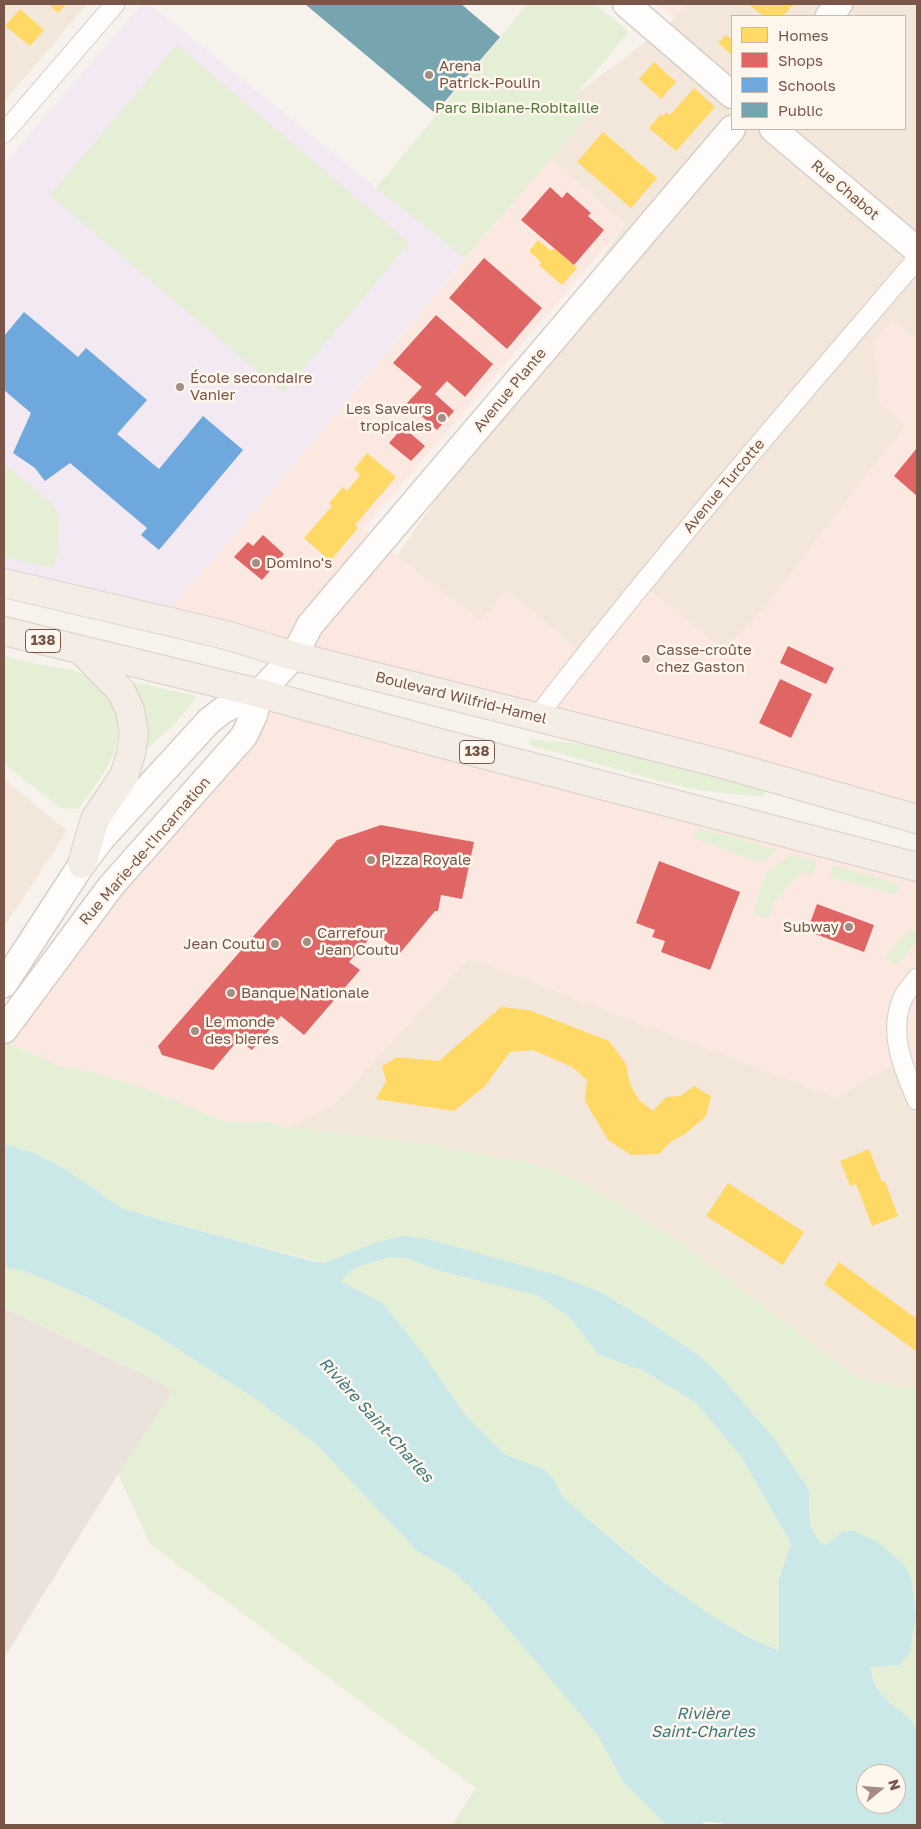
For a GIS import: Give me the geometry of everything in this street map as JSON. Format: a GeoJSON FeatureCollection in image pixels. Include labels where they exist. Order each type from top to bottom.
{"type":"FeatureCollection","features":[{"type":"Feature","properties":{"kind":"main road","name":"Boulevard Wilfrid-Hamel"},"geometry":{"type":"LineString","coordinates":[[4,582],[226,635],[294,656],[723,764],[917,819]]}},
{"type":"Feature","properties":{"kind":"main road","name":"138"},"geometry":{"type":"LineString","coordinates":[[4,631],[260,693],[432,741],[917,866]]}},
{"type":"Feature","properties":{"kind":"main road"},"geometry":{"type":"LineString","coordinates":[[82,651],[121,691],[130,710],[134,732],[131,754],[124,776],[95,819],[82,864]]}},
{"type":"Feature","properties":{"kind":"street"},"geometry":{"type":"LineString","coordinates":[[4,133],[115,4]]}},
{"type":"Feature","properties":{"kind":"street"},"geometry":{"type":"LineString","coordinates":[[626,4],[731,93]]}},
{"type":"Feature","properties":{"kind":"street"},"geometry":{"type":"LineString","coordinates":[[830,15],[839,4]]}},
{"type":"Feature","properties":{"kind":"street","name":"Avenue Plante"},"geometry":{"type":"LineString","coordinates":[[294,656],[310,624],[731,130]]}},
{"type":"Feature","properties":{"kind":"street","name":"Rue Chabot"},"geometry":{"type":"LineString","coordinates":[[773,130],[917,250]]}},
{"type":"Feature","properties":{"kind":"street","name":"Avenue Turcotte"},"geometry":{"type":"LineString","coordinates":[[536,718],[584,655],[740,465],[917,259]]}},
{"type":"Feature","properties":{"kind":"street","name":"Rue Marie-de-l'Incarnation"},"geometry":{"type":"LineString","coordinates":[[4,984],[82,864],[102,838],[209,721],[223,710],[260,693],[294,656]]}},
{"type":"Feature","properties":{"kind":"street","name":"Rue Marie-de-l'Incarnation"},"geometry":{"type":"LineString","coordinates":[[4,1030],[111,886],[244,736],[254,715],[260,693]]}},
{"type":"Feature","properties":{"kind":"street"},"geometry":{"type":"LineString","coordinates":[[917,978],[902,999],[896,1022],[897,1040],[902,1061],[917,1100]]}},
{"type":"Feature","properties":{"kind":"shaded area"},"geometry":{"type":"Polygon","coordinates":[[[4,4],[87,4],[4,102],[4,4]]]}},
{"type":"Feature","properties":{"kind":"shaded area","name":"École secondaire Vanier"},"geometry":{"type":"Polygon","coordinates":[[[142,4],[150,4],[465,258],[249,517],[159,620],[4,583],[4,164],[142,4]]]}},
{"type":"Feature","properties":{"kind":"shaded area"},"geometry":{"type":"Polygon","coordinates":[[[658,4],[689,4],[674,18],[658,4]]]}},
{"type":"Feature","properties":{"kind":"shaded area"},"geometry":{"type":"Polygon","coordinates":[[[689,4],[917,4],[917,413],[857,487],[768,604],[724,650],[584,655],[507,591],[480,621],[397,556],[625,224],[550,158],[592,112],[575,95],[659,32],[689,4]]]}},
{"type":"Feature","properties":{"kind":"shaded area"},"geometry":{"type":"Polygon","coordinates":[[[550,158],[625,224],[363,529],[480,621],[506,591],[584,655],[643,583],[724,650],[768,604],[906,426],[879,402],[874,341],[893,319],[917,340],[917,819],[159,620],[249,517],[550,158]]]}},
{"type":"Feature","properties":{"kind":"shaded area"},"geometry":{"type":"Polygon","coordinates":[[[259,693],[917,867],[917,1100],[902,1061],[835,1097],[469,958],[333,1106],[285,1127],[267,1122],[229,1122],[215,1118],[147,1089],[92,1072],[58,1066],[4,1041],[244,736],[259,693]]]}},
{"type":"Feature","properties":{"kind":"shaded area"},"geometry":{"type":"Polygon","coordinates":[[[4,779],[67,831],[4,927],[4,779]]]}},
{"type":"Feature","properties":{"kind":"shaded area"},"geometry":{"type":"Polygon","coordinates":[[[469,958],[835,1097],[902,1061],[917,1100],[917,1390],[858,1378],[674,1238],[584,1183],[534,1164],[422,1143],[285,1127],[333,1106],[469,958]]]}},
{"type":"Feature","properties":{"kind":"shaded area"},"geometry":{"type":"Polygon","coordinates":[[[4,1308],[162,1383],[173,1390],[176,1403],[118,1474],[4,1658],[4,1308]]]}},
{"type":"Feature","properties":{"kind":"green space","name":"Parc Bibiane-Robitaille"},"geometry":{"type":"Polygon","coordinates":[[[528,4],[595,4],[629,32],[575,95],[592,111],[465,258],[376,188],[528,4]]]}},
{"type":"Feature","properties":{"kind":"green space"},"geometry":{"type":"Polygon","coordinates":[[[177,45],[409,243],[283,393],[50,195],[177,45]]]}},
{"type":"Feature","properties":{"kind":"green space"},"geometry":{"type":"Polygon","coordinates":[[[4,464],[53,504],[59,517],[59,537],[58,554],[53,568],[4,557],[4,464]]]}},
{"type":"Feature","properties":{"kind":"green space"},"geometry":{"type":"Polygon","coordinates":[[[4,656],[55,668],[69,669],[88,677],[105,694],[114,710],[118,725],[118,740],[113,754],[106,769],[78,809],[61,808],[4,764],[4,656]]]}},
{"type":"Feature","properties":{"kind":"green space"},"geometry":{"type":"Polygon","coordinates":[[[134,682],[197,696],[174,724],[136,759],[130,688],[134,682]]]}},
{"type":"Feature","properties":{"kind":"green space"},"geometry":{"type":"Polygon","coordinates":[[[530,739],[606,747],[764,788],[763,797],[698,790],[671,784],[529,745],[530,739]]]}},
{"type":"Feature","properties":{"kind":"green space"},"geometry":{"type":"Polygon","coordinates":[[[699,828],[778,850],[760,863],[694,838],[699,828]]]}},
{"type":"Feature","properties":{"kind":"green space"},"geometry":{"type":"Polygon","coordinates":[[[791,854],[817,861],[813,874],[800,872],[773,903],[769,918],[755,915],[754,910],[766,873],[791,854]]]}},
{"type":"Feature","properties":{"kind":"green space"},"geometry":{"type":"Polygon","coordinates":[[[833,865],[899,884],[896,894],[832,878],[830,876],[833,865]]]}},
{"type":"Feature","properties":{"kind":"green space"},"geometry":{"type":"Polygon","coordinates":[[[910,929],[917,932],[917,941],[897,965],[884,959],[910,929]]]}},
{"type":"Feature","properties":{"kind":"green space"},"geometry":{"type":"Polygon","coordinates":[[[4,1041],[58,1066],[92,1072],[147,1089],[215,1118],[229,1122],[267,1122],[285,1127],[422,1143],[534,1164],[584,1183],[674,1238],[858,1378],[917,1390],[917,1727],[882,1695],[873,1678],[871,1666],[881,1665],[916,1614],[911,1576],[843,1531],[832,1541],[823,1545],[818,1540],[810,1526],[809,1489],[717,1372],[697,1354],[602,1293],[427,1239],[348,1254],[324,1263],[153,1218],[122,1208],[65,1169],[34,1153],[4,1144],[4,1041]]]}},
{"type":"Feature","properties":{"kind":"green space"},"geometry":{"type":"Polygon","coordinates":[[[389,1257],[406,1258],[437,1270],[539,1296],[570,1318],[598,1354],[644,1371],[695,1402],[742,1458],[791,1545],[779,1579],[779,1652],[717,1620],[686,1599],[562,1497],[554,1479],[543,1469],[504,1454],[466,1416],[422,1352],[383,1303],[339,1281],[354,1268],[389,1257]]]}},
{"type":"Feature","properties":{"kind":"green space"},"geometry":{"type":"Polygon","coordinates":[[[4,1267],[27,1272],[90,1299],[156,1335],[254,1398],[316,1444],[417,1551],[454,1572],[486,1603],[597,1734],[624,1783],[666,1825],[452,1825],[476,1788],[150,1544],[118,1474],[172,1391],[162,1383],[126,1365],[4,1308],[4,1267]]]}},
{"type":"Feature","properties":{"kind":"water","name":"Rivière Saint-Charles"},"geometry":{"type":"Polygon","coordinates":[[[4,1144],[34,1153],[65,1169],[122,1208],[153,1218],[324,1263],[378,1242],[404,1236],[427,1239],[560,1276],[602,1293],[648,1321],[697,1354],[717,1372],[775,1440],[809,1490],[810,1526],[818,1540],[824,1545],[832,1541],[843,1531],[855,1531],[878,1542],[902,1563],[911,1576],[916,1614],[910,1652],[900,1665],[871,1667],[873,1678],[882,1695],[917,1727],[917,1825],[725,1825],[722,1823],[705,1822],[700,1825],[666,1825],[624,1783],[597,1734],[486,1603],[454,1572],[417,1551],[316,1444],[254,1398],[156,1335],[90,1299],[27,1272],[4,1267],[4,1144]],[[389,1257],[354,1268],[340,1281],[383,1303],[422,1352],[466,1416],[504,1454],[543,1469],[554,1479],[562,1497],[692,1602],[749,1637],[779,1651],[779,1579],[791,1544],[742,1458],[695,1402],[644,1371],[598,1354],[570,1318],[539,1296],[437,1270],[406,1258],[389,1257]]]}},
{"type":"Feature","properties":{"kind":"building: Homes"},"geometry":{"type":"Polygon","coordinates":[[[48,4],[66,4],[58,13],[48,4]]]}},
{"type":"Feature","properties":{"kind":"building: Homes"},"geometry":{"type":"Polygon","coordinates":[[[748,4],[794,4],[784,15],[762,15],[748,4]]]}},
{"type":"Feature","properties":{"kind":"building: Homes"},"geometry":{"type":"Polygon","coordinates":[[[20,9],[44,30],[30,46],[5,26],[20,9]]]}},
{"type":"Feature","properties":{"kind":"building: Homes"},"geometry":{"type":"Polygon","coordinates":[[[726,35],[731,39],[731,54],[718,43],[726,35]]]}},
{"type":"Feature","properties":{"kind":"building: Homes"},"geometry":{"type":"Polygon","coordinates":[[[654,62],[676,82],[661,99],[639,79],[654,62]]]}},
{"type":"Feature","properties":{"kind":"building: Homes"},"geometry":{"type":"Polygon","coordinates":[[[694,88],[715,107],[676,151],[649,128],[661,114],[663,116],[667,112],[670,115],[694,88]]]}},
{"type":"Feature","properties":{"kind":"building: Homes"},"geometry":{"type":"Polygon","coordinates":[[[603,132],[657,178],[631,208],[577,162],[603,132]]]}},
{"type":"Feature","properties":{"kind":"building: Homes"},"geometry":{"type":"Polygon","coordinates":[[[538,240],[551,251],[554,248],[577,268],[562,285],[539,265],[541,262],[529,251],[538,240]]]}},
{"type":"Feature","properties":{"kind":"building: Homes"},"geometry":{"type":"Polygon","coordinates":[[[367,453],[396,477],[355,525],[358,528],[330,561],[304,538],[332,506],[329,503],[343,487],[347,491],[360,475],[354,469],[367,453]]]}},
{"type":"Feature","properties":{"kind":"building: Homes"},"geometry":{"type":"Polygon","coordinates":[[[501,1007],[529,1010],[609,1041],[626,1064],[630,1084],[639,1100],[653,1111],[666,1097],[680,1096],[694,1086],[711,1096],[706,1116],[685,1134],[670,1142],[659,1154],[631,1155],[608,1140],[585,1101],[587,1080],[572,1067],[533,1050],[510,1052],[484,1087],[454,1111],[376,1099],[386,1081],[382,1066],[397,1057],[439,1061],[501,1007]]]}},
{"type":"Feature","properties":{"kind":"building: Homes"},"geometry":{"type":"Polygon","coordinates":[[[869,1149],[882,1182],[885,1181],[898,1216],[872,1226],[856,1184],[850,1186],[840,1161],[869,1149]]]}},
{"type":"Feature","properties":{"kind":"building: Homes"},"geometry":{"type":"Polygon","coordinates":[[[728,1183],[804,1232],[783,1265],[706,1216],[728,1183]]]}},
{"type":"Feature","properties":{"kind":"building: Homes"},"geometry":{"type":"Polygon","coordinates":[[[839,1262],[917,1319],[917,1352],[824,1284],[839,1262]]]}},
{"type":"Feature","properties":{"kind":"building: Shops"},"geometry":{"type":"Polygon","coordinates":[[[550,187],[562,198],[567,192],[591,213],[588,216],[604,230],[574,265],[521,220],[550,187]]]}},
{"type":"Feature","properties":{"kind":"building: Shops"},"geometry":{"type":"Polygon","coordinates":[[[484,258],[542,308],[507,349],[449,298],[484,258]]]}},
{"type":"Feature","properties":{"kind":"building: Shops"},"geometry":{"type":"Polygon","coordinates":[[[436,315],[493,364],[465,397],[447,381],[435,394],[454,411],[437,430],[407,403],[422,387],[393,363],[436,315]]]}},
{"type":"Feature","properties":{"kind":"building: Shops"},"geometry":{"type":"Polygon","coordinates":[[[403,427],[425,446],[411,461],[389,443],[403,427]]]}},
{"type":"Feature","properties":{"kind":"building: Shops"},"geometry":{"type":"Polygon","coordinates":[[[917,448],[917,496],[894,476],[917,448]]]}},
{"type":"Feature","properties":{"kind":"building: Shops"},"geometry":{"type":"Polygon","coordinates":[[[263,535],[284,554],[262,580],[234,557],[248,542],[253,546],[263,535]]]}},
{"type":"Feature","properties":{"kind":"building: Shops"},"geometry":{"type":"Polygon","coordinates":[[[788,646],[834,668],[826,684],[780,663],[788,646]]]}},
{"type":"Feature","properties":{"kind":"building: Shops"},"geometry":{"type":"Polygon","coordinates":[[[780,679],[812,694],[791,738],[759,723],[780,679]]]}},
{"type":"Feature","properties":{"kind":"building: Shops","name":"Carrefour Jean Coutu"},"geometry":{"type":"Polygon","coordinates":[[[381,825],[474,842],[462,899],[441,895],[438,911],[435,911],[400,953],[375,932],[349,962],[360,970],[304,1035],[281,1016],[252,1050],[238,1040],[213,1070],[162,1055],[158,1046],[337,840],[381,825]]]}},
{"type":"Feature","properties":{"kind":"building: Shops"},"geometry":{"type":"Polygon","coordinates":[[[659,861],[740,892],[710,970],[661,952],[665,941],[652,937],[655,930],[636,923],[659,861]]]}},
{"type":"Feature","properties":{"kind":"building: Shops"},"geometry":{"type":"Polygon","coordinates":[[[817,904],[874,925],[864,952],[807,931],[817,904]]]}},
{"type":"Feature","properties":{"kind":"building: Schools"},"geometry":{"type":"Polygon","coordinates":[[[24,312],[78,357],[86,348],[147,400],[117,434],[159,469],[203,416],[243,450],[159,550],[141,535],[147,528],[70,463],[45,481],[35,468],[13,453],[31,413],[4,390],[4,336],[24,312]]]}},
{"type":"Feature","properties":{"kind":"building: Public","name":"Arena Patrick-Poulin"},"geometry":{"type":"Polygon","coordinates":[[[305,4],[461,4],[500,37],[435,113],[305,4]]]}},
{"type":"Feature","properties":{"kind":"place","name":"Arena Patrick-Poulin"},"geometry":{"type":"Point","coordinates":[429,75]}},
{"type":"Feature","properties":{"kind":"place","name":"École secondaire Vanier"},"geometry":{"type":"Point","coordinates":[180,387]}},
{"type":"Feature","properties":{"kind":"place","name":"Les Saveurs tropicales"},"geometry":{"type":"Point","coordinates":[442,418]}},
{"type":"Feature","properties":{"kind":"place","name":"Domino's"},"geometry":{"type":"Point","coordinates":[256,563]}},
{"type":"Feature","properties":{"kind":"place","name":"Casse-croûte chez Gaston"},"geometry":{"type":"Point","coordinates":[646,659]}},
{"type":"Feature","properties":{"kind":"place","name":"Pizza Royale"},"geometry":{"type":"Point","coordinates":[371,860]}},
{"type":"Feature","properties":{"kind":"place","name":"Subway"},"geometry":{"type":"Point","coordinates":[849,927]}},
{"type":"Feature","properties":{"kind":"place","name":"Carrefour Jean Coutu"},"geometry":{"type":"Point","coordinates":[307,942]}},
{"type":"Feature","properties":{"kind":"place","name":"Jean Coutu"},"geometry":{"type":"Point","coordinates":[275,944]}},
{"type":"Feature","properties":{"kind":"place","name":"Banque Nationale"},"geometry":{"type":"Point","coordinates":[231,993]}},
{"type":"Feature","properties":{"kind":"place","name":"Le monde des bieres"},"geometry":{"type":"Point","coordinates":[195,1031]}}]}
